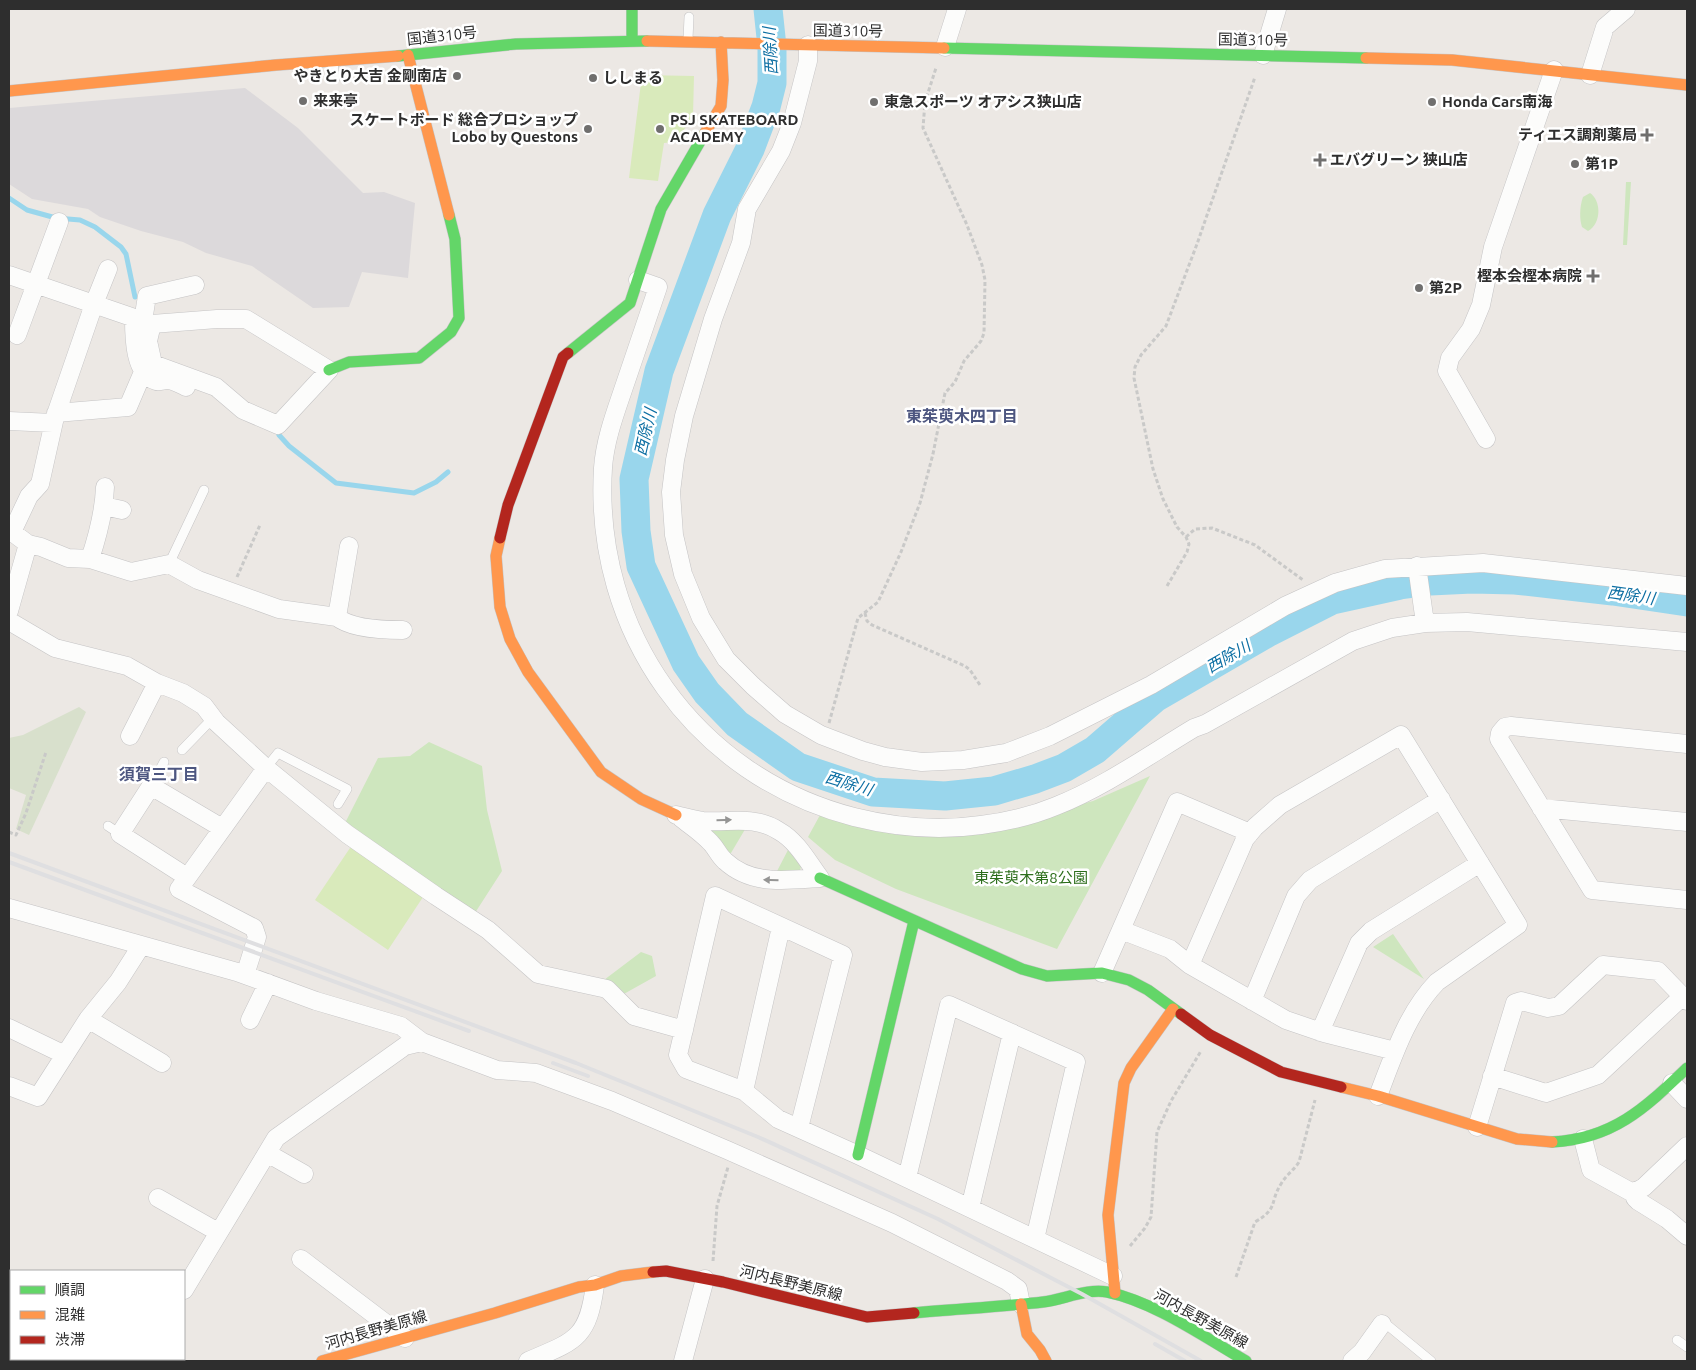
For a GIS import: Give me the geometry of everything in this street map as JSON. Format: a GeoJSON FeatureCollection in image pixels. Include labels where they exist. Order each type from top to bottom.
{"type":"FeatureCollection","features":[{"type":"Feature","properties":{"kind":"main road"},"geometry":{"type":"LineString","coordinates":[[632,9],[632,40]]}},
{"type":"Feature","properties":{"kind":"main road","name":"国道310号"},"geometry":{"type":"LineString","coordinates":[[9,92],[516,44],[632,40],[1452,60],[1687,84]]}},
{"type":"Feature","properties":{"kind":"main road"},"geometry":{"type":"LineString","coordinates":[[676,815],[641,799],[601,772],[528,672],[510,639],[500,607],[496,556],[508,505],[563,357],[630,303],[662,209],[721,106],[722,42]]}},
{"type":"Feature","properties":{"kind":"main road"},"geometry":{"type":"LineString","coordinates":[[329,370],[349,362],[419,358],[451,332],[459,318],[455,239],[408,55]]}},
{"type":"Feature","properties":{"kind":"main road"},"geometry":{"type":"LineString","coordinates":[[820,878],[1022,969],[1046,976],[1102,973],[1129,980],[1148,990],[1210,1035],[1281,1072],[1378,1096],[1517,1139],[1540,1143],[1583,1139],[1613,1128],[1634,1116],[1687,1068]]}},
{"type":"Feature","properties":{"kind":"main road"},"geometry":{"type":"LineString","coordinates":[[858,1155],[914,921]]}},
{"type":"Feature","properties":{"kind":"main road"},"geometry":{"type":"LineString","coordinates":[[1115,1293],[1108,1215],[1124,1084],[1131,1068],[1173,1009]]}},
{"type":"Feature","properties":{"kind":"main road","name":"河内長野美原線"},"geometry":{"type":"LineString","coordinates":[[322,1361],[495,1313],[579,1287],[595,1285],[621,1276],[666,1271],[708,1279],[867,1317],[1021,1304],[1054,1300],[1098,1291],[1115,1293],[1173,1318],[1246,1361]]}},
{"type":"Feature","properties":{"kind":"main road"},"geometry":{"type":"LineString","coordinates":[[1021,1304],[1027,1334],[1046,1361]]}},
{"type":"Feature","properties":{"kind":"street"},"geometry":{"type":"LineString","coordinates":[[945,47],[957,9]]}},
{"type":"Feature","properties":{"kind":"street"},"geometry":{"type":"LineString","coordinates":[[1263,55],[1277,9]]}},
{"type":"Feature","properties":{"kind":"street"},"geometry":{"type":"LineString","coordinates":[[1590,75],[1605,28],[1626,9]]}},
{"type":"Feature","properties":{"kind":"street"},"geometry":{"type":"LineString","coordinates":[[804,45],[808,61],[792,123],[781,151],[746,208],[741,243],[713,319],[684,416],[671,492],[674,535],[682,574],[701,618],[726,659],[785,714],[820,735],[863,752],[922,762],[963,760],[1006,753],[1050,736],[1151,685],[1284,606],[1335,583],[1385,569],[1417,569],[1483,563],[1687,586]]}},
{"type":"Feature","properties":{"kind":"street"},"geometry":{"type":"LineString","coordinates":[[1486,439],[1447,371],[1450,358],[1471,329],[1481,305],[1493,247],[1554,70]]}},
{"type":"Feature","properties":{"kind":"street"},"geometry":{"type":"LineString","coordinates":[[17,335],[59,222]]}},
{"type":"Feature","properties":{"kind":"street"},"geometry":{"type":"LineString","coordinates":[[108,269],[55,418],[40,484],[29,496],[12,532],[28,544],[41,546],[68,558],[90,559],[131,572],[169,564],[198,580],[279,608],[337,617],[343,622],[380,630],[403,630]]}},
{"type":"Feature","properties":{"kind":"street"},"geometry":{"type":"LineString","coordinates":[[9,275],[143,321],[246,318],[329,370],[278,425]]}},
{"type":"Feature","properties":{"kind":"street"},"geometry":{"type":"LineString","coordinates":[[638,280],[658,286],[608,440],[604,466],[603,499],[606,548],[610,568],[625,613],[639,646],[654,672],[688,717],[733,759],[761,778],[812,804],[874,822],[931,828],[980,825],[1031,814],[1054,807],[1108,780],[1194,728],[1205,724],[1353,641],[1424,619],[1687,642]]}},
{"type":"Feature","properties":{"kind":"street"},"geometry":{"type":"LineString","coordinates":[[195,285],[147,296],[143,321],[135,344],[143,372],[149,378],[158,382],[169,380],[208,396],[237,418],[250,422],[278,425]]}},
{"type":"Feature","properties":{"kind":"street"},"geometry":{"type":"LineString","coordinates":[[143,321],[153,364],[216,387],[243,410],[278,425]]}},
{"type":"Feature","properties":{"kind":"street"},"geometry":{"type":"LineString","coordinates":[[9,421],[55,418],[128,407],[143,372]]}},
{"type":"Feature","properties":{"kind":"street"},"geometry":{"type":"LineString","coordinates":[[90,559],[99,533],[113,508],[105,487]]}},
{"type":"Feature","properties":{"kind":"street"},"geometry":{"type":"LineString","coordinates":[[9,610],[28,544]]}},
{"type":"Feature","properties":{"kind":"street"},"geometry":{"type":"LineString","coordinates":[[337,617],[349,546]]}},
{"type":"Feature","properties":{"kind":"street"},"geometry":{"type":"LineString","coordinates":[[1417,569],[1424,619]]}},
{"type":"Feature","properties":{"kind":"street"},"geometry":{"type":"LineString","coordinates":[[9,621],[55,648],[127,666],[156,683],[183,693],[204,706],[213,718],[266,768],[347,834],[488,930],[538,974],[607,989],[634,1016],[684,1030]]}},
{"type":"Feature","properties":{"kind":"street"},"geometry":{"type":"LineString","coordinates":[[130,736],[156,683]]}},
{"type":"Feature","properties":{"kind":"street"},"geometry":{"type":"LineString","coordinates":[[1687,744],[1511,726],[1505,727],[1500,733],[1500,739],[1592,890],[1687,900]]}},
{"type":"Feature","properties":{"kind":"street"},"geometry":{"type":"LineString","coordinates":[[1190,965],[1244,839],[1280,805],[1401,735],[1518,925],[1432,987],[1417,1006],[1395,1051],[1378,1096]]}},
{"type":"Feature","properties":{"kind":"street"},"geometry":{"type":"LineString","coordinates":[[245,975],[257,937],[254,928],[179,889],[266,768]]}},
{"type":"Feature","properties":{"kind":"street"},"geometry":{"type":"LineString","coordinates":[[187,878],[114,830],[151,786],[222,828]]}},
{"type":"Feature","properties":{"kind":"street"},"geometry":{"type":"LineString","coordinates":[[1252,1001],[1296,896],[1310,880],[1441,799]]}},
{"type":"Feature","properties":{"kind":"street"},"geometry":{"type":"LineString","coordinates":[[1102,973],[1177,802],[1250,833]]}},
{"type":"Feature","properties":{"kind":"street"},"geometry":{"type":"LineString","coordinates":[[1541,808],[1687,822]]}},
{"type":"Feature","properties":{"kind":"street"},"geometry":{"type":"LineString","coordinates":[[676,815],[702,821],[749,820],[780,831],[798,848],[820,878]]}},
{"type":"Feature","properties":{"kind":"street"},"geometry":{"type":"LineString","coordinates":[[676,815],[711,843],[723,860],[736,870],[754,878],[769,881],[820,878]]}},
{"type":"Feature","properties":{"kind":"street"},"geometry":{"type":"LineString","coordinates":[[1320,1032],[1359,943],[1371,931],[1480,864]]}},
{"type":"Feature","properties":{"kind":"street"},"geometry":{"type":"LineString","coordinates":[[799,1128],[842,955],[715,896],[678,1055],[686,1069],[744,1091],[778,1119],[1113,1276]]}},
{"type":"Feature","properties":{"kind":"street"},"geometry":{"type":"LineString","coordinates":[[9,908],[245,975],[316,1001],[401,1026],[422,1042],[497,1070],[536,1073],[612,1101],[892,1223],[1007,1282],[1018,1289],[1021,1304]]}},
{"type":"Feature","properties":{"kind":"street"},"geometry":{"type":"LineString","coordinates":[[744,1091],[781,928]]}},
{"type":"Feature","properties":{"kind":"street"},"geometry":{"type":"LineString","coordinates":[[1121,930],[1170,949],[1190,965],[1286,1020],[1320,1032],[1395,1051]]}},
{"type":"Feature","properties":{"kind":"street"},"geometry":{"type":"LineString","coordinates":[[9,1086],[38,1097],[88,1019],[118,982],[141,946]]}},
{"type":"Feature","properties":{"kind":"street"},"geometry":{"type":"LineString","coordinates":[[1477,1127],[1492,1076],[1516,1004],[1520,1001],[1548,1008],[1559,1006],[1603,965],[1658,971],[1685,999],[1598,1075],[1546,1093],[1492,1076]]}},
{"type":"Feature","properties":{"kind":"street"},"geometry":{"type":"LineString","coordinates":[[250,1020],[268,983]]}},
{"type":"Feature","properties":{"kind":"street"},"geometry":{"type":"LineString","coordinates":[[907,1178],[949,1005],[1076,1062],[1035,1239]]}},
{"type":"Feature","properties":{"kind":"street"},"geometry":{"type":"LineString","coordinates":[[88,1019],[162,1062]]}},
{"type":"Feature","properties":{"kind":"street"},"geometry":{"type":"LineString","coordinates":[[9,1028],[65,1055]]}},
{"type":"Feature","properties":{"kind":"street"},"geometry":{"type":"LineString","coordinates":[[970,1208],[1012,1033]]}},
{"type":"Feature","properties":{"kind":"street"},"geometry":{"type":"LineString","coordinates":[[185,1288],[276,1138],[405,1046],[422,1042]]}},
{"type":"Feature","properties":{"kind":"street"},"geometry":{"type":"LineString","coordinates":[[1672,1083],[1687,1099]]}},
{"type":"Feature","properties":{"kind":"street"},"geometry":{"type":"LineString","coordinates":[[1583,1139],[1591,1170],[1634,1192],[1644,1187],[1687,1146]]}},
{"type":"Feature","properties":{"kind":"street"},"geometry":{"type":"LineString","coordinates":[[267,1152],[304,1174]]}},
{"type":"Feature","properties":{"kind":"street"},"geometry":{"type":"LineString","coordinates":[[1634,1192],[1635,1198],[1638,1201],[1667,1219],[1687,1236]]}},
{"type":"Feature","properties":{"kind":"street"},"geometry":{"type":"LineString","coordinates":[[158,1198],[218,1232]]}},
{"type":"Feature","properties":{"kind":"street"},"geometry":{"type":"LineString","coordinates":[[301,1259],[405,1338]]}},
{"type":"Feature","properties":{"kind":"street"},"geometry":{"type":"LineString","coordinates":[[683,1361],[708,1279]]}},
{"type":"Feature","properties":{"kind":"street"},"geometry":{"type":"LineString","coordinates":[[528,1361],[567,1345],[581,1332],[592,1308],[595,1285]]}},
{"type":"Feature","properties":{"kind":"street"},"geometry":{"type":"LineString","coordinates":[[1352,1361],[1362,1352],[1382,1324]]}},
{"type":"Feature","properties":{"kind":"lane"},"geometry":{"type":"LineString","coordinates":[[688,42],[689,18]]}},
{"type":"Feature","properties":{"kind":"lane"},"geometry":{"type":"LineString","coordinates":[[333,61],[335,79]]}},
{"type":"Feature","properties":{"kind":"lane"},"geometry":{"type":"LineString","coordinates":[[169,564],[204,490]]}},
{"type":"Feature","properties":{"kind":"lane"},"geometry":{"type":"LineString","coordinates":[[182,750],[213,718]]}},
{"type":"Feature","properties":{"kind":"lane"},"geometry":{"type":"LineString","coordinates":[[266,768],[278,753],[347,789],[338,804]]}},
{"type":"Feature","properties":{"kind":"lane"},"geometry":{"type":"LineString","coordinates":[[151,786],[164,762]]}},
{"type":"Feature","properties":{"kind":"lane"},"geometry":{"type":"LineString","coordinates":[[1382,1324],[1386,1324],[1431,1361]]}},
{"type":"Feature","properties":{"kind":"lane"},"geometry":{"type":"LineString","coordinates":[[1677,1340],[1687,1347]]}},
{"type":"Feature","properties":{"kind":"path"},"geometry":{"type":"LineString","coordinates":[[820,735],[830,721],[858,618],[878,602],[901,552],[920,503],[933,454],[944,393],[955,382],[964,361],[981,341],[984,333],[985,280],[982,266],[967,225],[923,128],[925,102],[945,47]]}},
{"type":"Feature","properties":{"kind":"path"},"geometry":{"type":"LineString","coordinates":[[1167,586],[1187,552],[1189,544],[1186,537],[1177,527],[1164,500],[1153,469],[1134,378],[1134,367],[1141,355],[1166,326],[1263,55]]}},
{"type":"Feature","properties":{"kind":"path"},"geometry":{"type":"LineString","coordinates":[[231,592],[260,525]]}},
{"type":"Feature","properties":{"kind":"path"},"geometry":{"type":"LineString","coordinates":[[1186,537],[1196,529],[1203,527],[1212,528],[1255,545],[1317,590]]}},
{"type":"Feature","properties":{"kind":"path"},"geometry":{"type":"LineString","coordinates":[[865,613],[867,621],[872,625],[965,666],[980,685]]}},
{"type":"Feature","properties":{"kind":"path"},"geometry":{"type":"LineString","coordinates":[[9,832],[16,835],[29,804],[46,752]]}},
{"type":"Feature","properties":{"kind":"path"},"geometry":{"type":"LineString","coordinates":[[1128,1247],[1146,1228],[1151,1217],[1157,1132],[1163,1117],[1210,1035]]}},
{"type":"Feature","properties":{"kind":"path"},"geometry":{"type":"LineString","coordinates":[[1236,1277],[1255,1222],[1266,1216],[1271,1210],[1281,1184],[1299,1162],[1319,1082]]}},
{"type":"Feature","properties":{"kind":"path"},"geometry":{"type":"LineString","coordinates":[[708,1279],[717,1206],[732,1152]]}},
{"type":"Feature","properties":{"kind":"shaded area"},"geometry":{"type":"Polygon","coordinates":[[[245,88],[298,128],[363,193],[384,192],[415,203],[408,278],[362,272],[349,307],[313,308],[252,266],[206,253],[183,242],[141,231],[100,217],[88,209],[32,199],[9,184],[9,108],[245,88]]]}},
{"type":"Feature","properties":{"kind":"green space","name":"PSJ SKATEBOARD ACADEMY"},"geometry":{"type":"Polygon","coordinates":[[[642,75],[694,76],[693,116],[676,142],[664,143],[658,181],[629,178],[642,75]]]}},
{"type":"Feature","properties":{"kind":"green space"},"geometry":{"type":"Polygon","coordinates":[[[1626,182],[1631,182],[1627,245],[1623,245],[1626,182]]]}},
{"type":"Feature","properties":{"kind":"green space"},"geometry":{"type":"Polygon","coordinates":[[[1590,193],[1597,201],[1598,218],[1588,231],[1582,227],[1580,212],[1583,197],[1590,193]]]}},
{"type":"Feature","properties":{"kind":"green space"},"geometry":{"type":"Polygon","coordinates":[[[79,707],[86,712],[29,835],[16,829],[26,795],[9,788],[9,738],[23,735],[79,707]]]}},
{"type":"Feature","properties":{"kind":"green space"},"geometry":{"type":"Polygon","coordinates":[[[429,742],[482,766],[487,810],[502,871],[473,916],[343,827],[378,758],[410,756],[429,742]]]}},
{"type":"Feature","properties":{"kind":"green space","name":"東茱萸木第8公園"},"geometry":{"type":"Polygon","coordinates":[[[1150,776],[1057,949],[896,889],[835,860],[808,837],[820,815],[898,835],[974,833],[1093,801],[1150,776]]]}},
{"type":"Feature","properties":{"kind":"green space"},"geometry":{"type":"Polygon","coordinates":[[[747,826],[728,858],[709,835],[711,828],[747,826]]]}},
{"type":"Feature","properties":{"kind":"green space"},"geometry":{"type":"Polygon","coordinates":[[[352,845],[425,894],[388,950],[315,900],[352,845]]]}},
{"type":"Feature","properties":{"kind":"green space"},"geometry":{"type":"Polygon","coordinates":[[[788,850],[801,866],[800,871],[775,875],[788,850]]]}},
{"type":"Feature","properties":{"kind":"green space"},"geometry":{"type":"Polygon","coordinates":[[[1393,934],[1424,979],[1373,947],[1393,934]]]}},
{"type":"Feature","properties":{"kind":"green space"},"geometry":{"type":"Polygon","coordinates":[[[641,952],[652,956],[656,976],[622,995],[600,983],[641,952]]]}},
{"type":"Feature","properties":{"kind":"waterway","name":"西除川"},"geometry":{"type":"LineString","coordinates":[[768,9],[772,47],[772,83],[766,107],[750,149],[717,215],[659,371],[634,479],[636,531],[641,566],[686,663],[707,693],[737,724],[798,767],[873,792],[945,796],[994,791],[1035,779],[1064,768],[1095,750],[1155,698],[1269,632],[1332,600],[1400,585],[1472,579],[1515,580],[1613,591],[1687,602]]}},
{"type":"Feature","properties":{"kind":"waterway"},"geometry":{"type":"LineString","coordinates":[[9,198],[27,210],[56,218],[80,220],[95,227],[121,247],[126,254],[135,297]]}},
{"type":"Feature","properties":{"kind":"waterway"},"geometry":{"type":"LineString","coordinates":[[279,435],[289,446],[336,483],[414,493],[436,482],[448,472]]}},
{"type":"Feature","properties":{"kind":"railway"},"geometry":{"type":"LineString","coordinates":[[9,853],[576,1063],[758,1137],[938,1219],[1082,1294],[1201,1361]]}},
{"type":"Feature","properties":{"kind":"railway"},"geometry":{"type":"LineString","coordinates":[[9,862],[469,1031]]}},
{"type":"Feature","properties":{"kind":"railway"},"geometry":{"type":"LineString","coordinates":[[553,1063],[588,1076]]}},
{"type":"Feature","properties":{"kind":"railway"},"geometry":{"type":"LineString","coordinates":[[1155,1344],[1185,1361]]}},
{"type":"Feature","properties":{"kind":"traffic: fast"},"geometry":{"type":"LineString","coordinates":[[632,9],[632,41]]}},
{"type":"Feature","properties":{"kind":"traffic: fast"},"geometry":{"type":"LineString","coordinates":[[398,56],[516,44],[647,41]]}},
{"type":"Feature","properties":{"kind":"traffic: fast"},"geometry":{"type":"LineString","coordinates":[[944,48],[1366,58]]}},
{"type":"Feature","properties":{"kind":"traffic: fast"},"geometry":{"type":"LineString","coordinates":[[568,353],[630,303],[661,209],[705,133]]}},
{"type":"Feature","properties":{"kind":"traffic: fast"},"geometry":{"type":"LineString","coordinates":[[329,370],[349,362],[419,358],[451,332],[459,318],[455,239],[449,215]]}},
{"type":"Feature","properties":{"kind":"traffic: fast"},"geometry":{"type":"LineString","coordinates":[[820,878],[1022,969],[1047,976],[1102,973],[1129,980],[1148,990],[1181,1014]]}},
{"type":"Feature","properties":{"kind":"traffic: fast"},"geometry":{"type":"LineString","coordinates":[[858,1155],[914,921]]}},
{"type":"Feature","properties":{"kind":"traffic: fast"},"geometry":{"type":"LineString","coordinates":[[1552,1142],[1574,1140],[1593,1135],[1627,1119],[1657,1096],[1687,1068]]}},
{"type":"Feature","properties":{"kind":"traffic: fast"},"geometry":{"type":"LineString","coordinates":[[914,1313],[1043,1302],[1083,1293],[1107,1292],[1125,1297],[1161,1312],[1246,1361]]}},
{"type":"Feature","properties":{"kind":"traffic: slow"},"geometry":{"type":"LineString","coordinates":[[647,41],[944,48]]}},
{"type":"Feature","properties":{"kind":"traffic: slow"},"geometry":{"type":"LineString","coordinates":[[705,133],[721,106],[723,80],[721,42]]}},
{"type":"Feature","properties":{"kind":"traffic: slow"},"geometry":{"type":"LineString","coordinates":[[408,55],[449,215]]}},
{"type":"Feature","properties":{"kind":"traffic: slow"},"geometry":{"type":"LineString","coordinates":[[9,91],[276,65],[398,56]]}},
{"type":"Feature","properties":{"kind":"traffic: slow"},"geometry":{"type":"LineString","coordinates":[[1366,58],[1452,60],[1687,85]]}},
{"type":"Feature","properties":{"kind":"traffic: slow"},"geometry":{"type":"LineString","coordinates":[[500,538],[496,556],[500,607],[510,639],[528,672],[601,772],[641,799],[676,815]]}},
{"type":"Feature","properties":{"kind":"traffic: slow"},"geometry":{"type":"LineString","coordinates":[[1115,1293],[1108,1215],[1124,1083],[1131,1068],[1173,1009]]}},
{"type":"Feature","properties":{"kind":"traffic: slow"},"geometry":{"type":"LineString","coordinates":[[1341,1087],[1378,1096],[1517,1139],[1552,1142]]}},
{"type":"Feature","properties":{"kind":"traffic: slow"},"geometry":{"type":"LineString","coordinates":[[322,1361],[495,1313],[579,1287],[595,1285],[621,1276],[653,1272]]}},
{"type":"Feature","properties":{"kind":"traffic: slow"},"geometry":{"type":"LineString","coordinates":[[1021,1304],[1027,1334],[1046,1361]]}},
{"type":"Feature","properties":{"kind":"traffic: jam"},"geometry":{"type":"LineString","coordinates":[[500,538],[508,505],[563,357],[568,353]]}},
{"type":"Feature","properties":{"kind":"traffic: jam"},"geometry":{"type":"LineString","coordinates":[[1181,1014],[1210,1035],[1281,1072],[1341,1087]]}},
{"type":"Feature","properties":{"kind":"traffic: jam"},"geometry":{"type":"LineString","coordinates":[[653,1272],[666,1271],[723,1282],[867,1317],[914,1313]]}},
{"type":"Feature","properties":{"kind":"place","name":"やきとり大吉 金剛南店"},"geometry":{"type":"Point","coordinates":[457,76]}},
{"type":"Feature","properties":{"kind":"place","name":"ししまる"},"geometry":{"type":"Point","coordinates":[593,78]}},
{"type":"Feature","properties":{"kind":"place","name":"来来亭"},"geometry":{"type":"Point","coordinates":[303,101]}},
{"type":"Feature","properties":{"kind":"place","name":"東急スポーツ オアシス狭山店"},"geometry":{"type":"Point","coordinates":[874,102]}},
{"type":"Feature","properties":{"kind":"place","name":"Honda Cars南海"},"geometry":{"type":"Point","coordinates":[1432,102]}},
{"type":"Feature","properties":{"kind":"place","name":"スケートボード 総合プロショップ Lobo by Questons"},"geometry":{"type":"Point","coordinates":[588,129]}},
{"type":"Feature","properties":{"kind":"place","name":"PSJ SKATEBOARD ACADEMY"},"geometry":{"type":"Point","coordinates":[660,129]}},
{"type":"Feature","properties":{"kind":"place","name":"ティエス調剤薬局"},"geometry":{"type":"Point","coordinates":[1647,135]}},
{"type":"Feature","properties":{"kind":"place","name":"エバグリーン 狭山店"},"geometry":{"type":"Point","coordinates":[1320,160]}},
{"type":"Feature","properties":{"kind":"place","name":"第1P"},"geometry":{"type":"Point","coordinates":[1575,164]}},
{"type":"Feature","properties":{"kind":"place","name":"樫本会樫本病院"},"geometry":{"type":"Point","coordinates":[1593,276]}},
{"type":"Feature","properties":{"kind":"place","name":"第2P"},"geometry":{"type":"Point","coordinates":[1419,288]}},
{"type":"Feature","properties":{"kind":"district","name":"東茱萸木四丁目"},"geometry":{"type":"Point","coordinates":[962,416]}},
{"type":"Feature","properties":{"kind":"district","name":"須賀三丁目"},"geometry":{"type":"Point","coordinates":[159,774]}}]}
